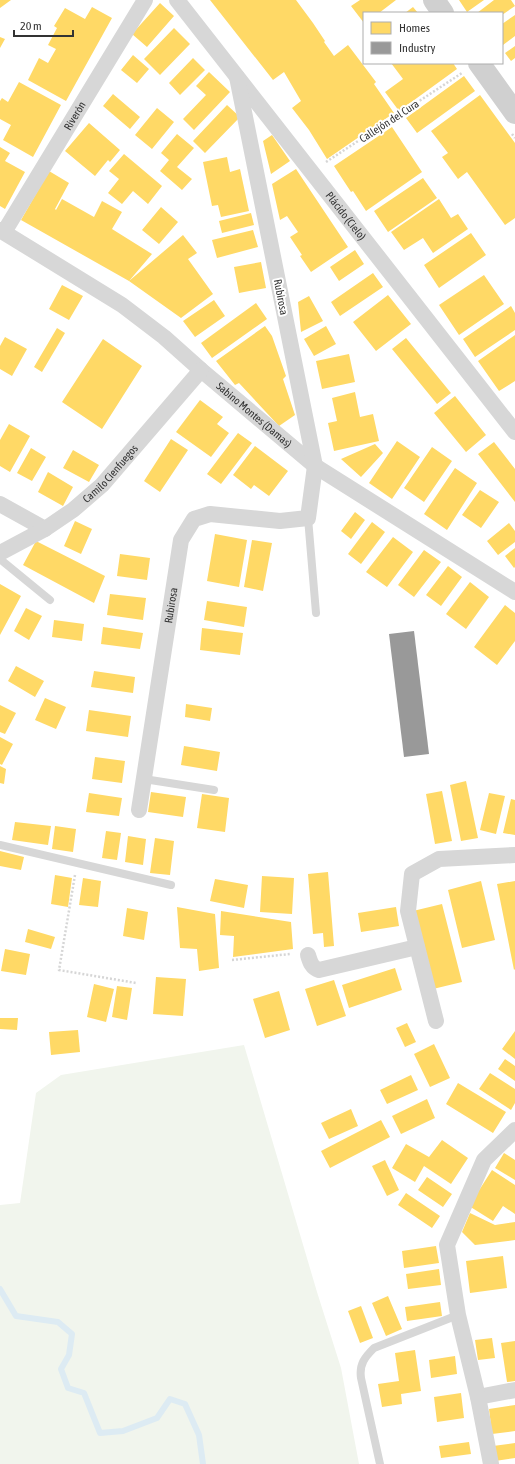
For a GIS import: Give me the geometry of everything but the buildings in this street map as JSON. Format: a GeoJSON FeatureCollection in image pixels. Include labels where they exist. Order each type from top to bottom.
{"type":"FeatureCollection","features":[{"type":"Feature","properties":{"kind":"main road"},"geometry":{"type":"LineString","coordinates":[[434,0],[442,12]]}},
{"type":"Feature","properties":{"kind":"main road"},"geometry":{"type":"LineString","coordinates":[[473,66],[515,113]]}},
{"type":"Feature","properties":{"kind":"street","name":"Riverón"},"geometry":{"type":"LineString","coordinates":[[2,231],[145,0]]}},
{"type":"Feature","properties":{"kind":"street","name":"Plácido (Cielo)"},"geometry":{"type":"LineString","coordinates":[[177,0],[515,432]]}},
{"type":"Feature","properties":{"kind":"street","name":"Rubirosa"},"geometry":{"type":"LineString","coordinates":[[139,810],[181,540],[194,519],[210,514],[280,521],[308,518],[315,466],[237,77]]}},
{"type":"Feature","properties":{"kind":"street","name":"Sabino Montes (Damas)"},"geometry":{"type":"LineString","coordinates":[[2,231],[122,305],[164,337],[315,466],[515,592]]}},
{"type":"Feature","properties":{"kind":"street","name":"Camilo Cienfuegos"},"geometry":{"type":"LineString","coordinates":[[0,553],[45,529],[73,510],[102,485],[201,370]]}},
{"type":"Feature","properties":{"kind":"street"},"geometry":{"type":"LineString","coordinates":[[0,504],[45,529]]}},
{"type":"Feature","properties":{"kind":"street"},"geometry":{"type":"LineString","coordinates":[[436,1021],[408,911],[412,874],[439,859],[515,855]]}},
{"type":"Feature","properties":{"kind":"street"},"geometry":{"type":"LineString","coordinates":[[308,955],[312,966],[319,970],[417,947]]}},
{"type":"Feature","properties":{"kind":"street"},"geometry":{"type":"LineString","coordinates":[[490,1464],[478,1397],[458,1315],[448,1245],[484,1160],[515,1130]]}},
{"type":"Feature","properties":{"kind":"street"},"geometry":{"type":"LineString","coordinates":[[478,1397],[515,1390]]}},
{"type":"Feature","properties":{"kind":"lane","name":"Rubirosa"},"geometry":{"type":"LineString","coordinates":[[308,518],[316,614]]}},
{"type":"Feature","properties":{"kind":"lane"},"geometry":{"type":"LineString","coordinates":[[0,559],[50,600]]}},
{"type":"Feature","properties":{"kind":"lane"},"geometry":{"type":"LineString","coordinates":[[144,779],[214,790]]}},
{"type":"Feature","properties":{"kind":"lane"},"geometry":{"type":"LineString","coordinates":[[0,845],[171,885]]}},
{"type":"Feature","properties":{"kind":"lane"},"geometry":{"type":"LineString","coordinates":[[380,1464],[361,1378],[360,1370],[365,1356],[374,1348],[458,1315]]}},
{"type":"Feature","properties":{"kind":"path","name":"Callejón del Cura"},"geometry":{"type":"LineString","coordinates":[[312,172],[473,66]]}},
{"type":"Feature","properties":{"kind":"path"},"geometry":{"type":"LineString","coordinates":[[77,863],[59,970],[136,983]]}},
{"type":"Feature","properties":{"kind":"path"},"geometry":{"type":"LineString","coordinates":[[232,960],[300,953],[305,953],[308,955]]}},
{"type":"Feature","properties":{"kind":"shaded area"},"geometry":{"type":"Polygon","coordinates":[[[244,1045],[341,1368],[359,1464],[0,1464],[0,1205],[20,1203],[36,1093],[61,1075],[244,1045]]]}},
{"type":"Feature","properties":{"kind":"waterway"},"geometry":{"type":"LineString","coordinates":[[0,1289],[16,1316],[58,1322],[72,1334],[69,1355],[61,1369],[68,1388],[84,1393],[100,1433],[123,1431],[157,1418],[170,1399],[185,1404],[199,1435],[203,1464]]}}]}
